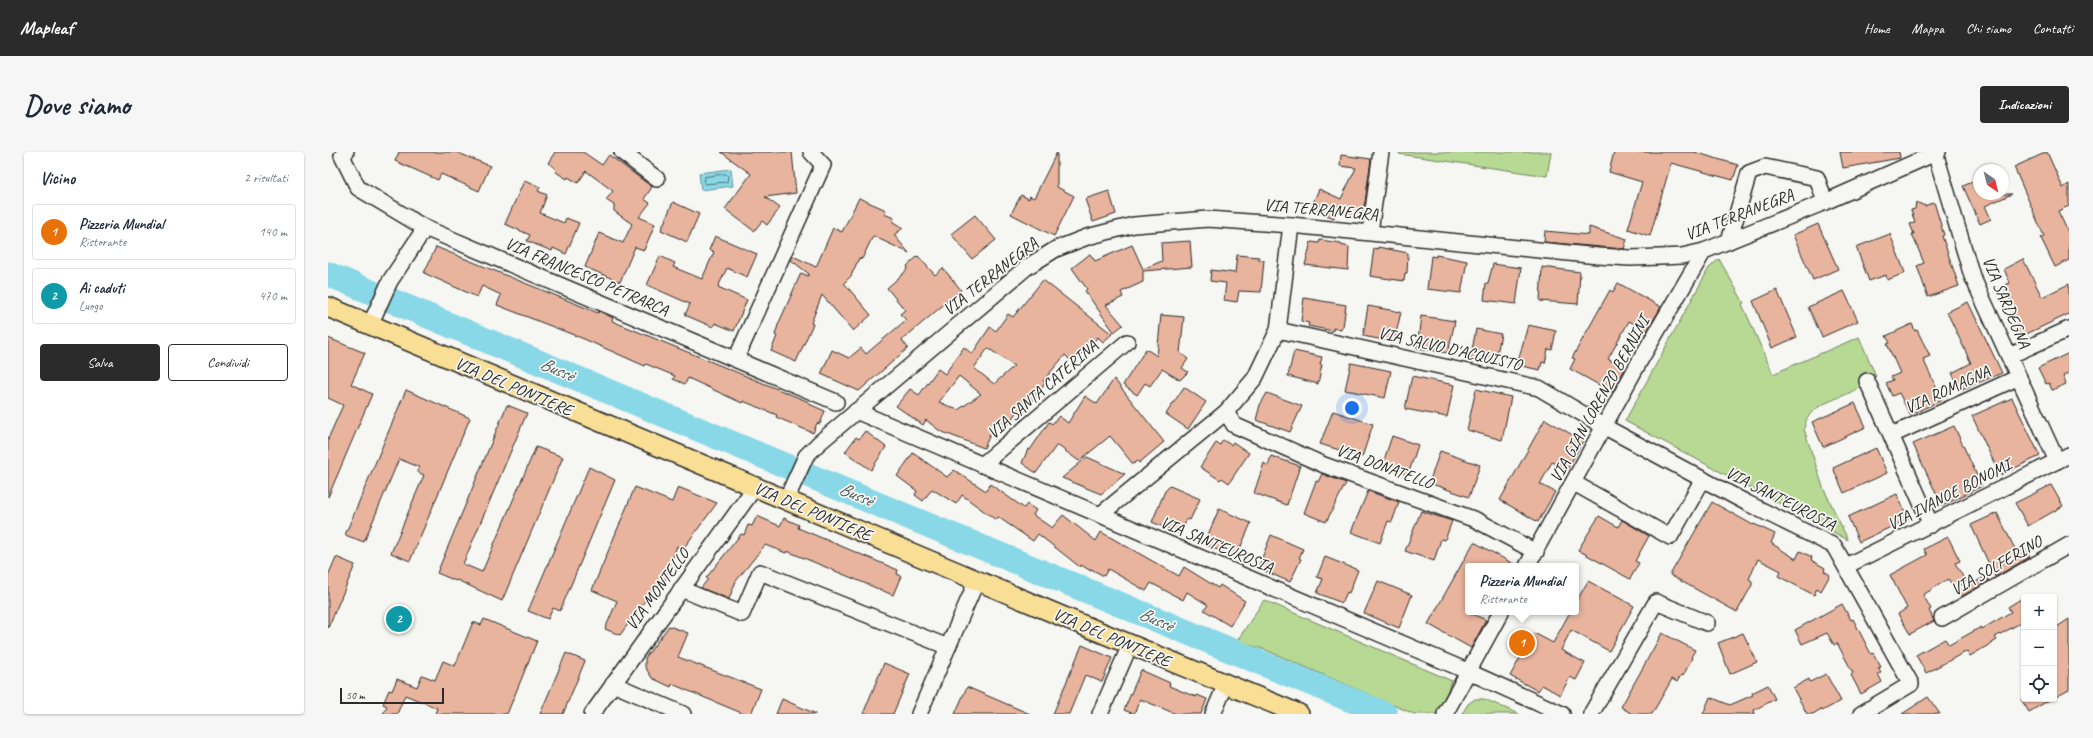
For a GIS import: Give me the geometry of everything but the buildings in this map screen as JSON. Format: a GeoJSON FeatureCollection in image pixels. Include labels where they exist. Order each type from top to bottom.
{"type":"FeatureCollection","features":[{"type":"Feature","properties":{"kind":"main road","name":"VIA DEL PONTIERE"},"geometry":{"type":"LineString","coordinates":[[328,307],[373,318],[754,487],[789,495],[977,580],[1130,645],[1299,714]]}},
{"type":"Feature","properties":{"kind":"street","name":"VIA FRANCESCO PETRARCA"},"geometry":{"type":"LineString","coordinates":[[346,152],[342,156],[358,188],[425,228],[836,402]]}},
{"type":"Feature","properties":{"kind":"street"},"geometry":{"type":"LineString","coordinates":[[622,152],[657,179]]}},
{"type":"Feature","properties":{"kind":"street"},"geometry":{"type":"LineString","coordinates":[[736,359],[823,165],[811,152]]}},
{"type":"Feature","properties":{"kind":"street"},"geometry":{"type":"LineString","coordinates":[[1370,232],[1381,152]]}},
{"type":"Feature","properties":{"kind":"street","name":"VIA TERRANEGRA"},"geometry":{"type":"LineString","coordinates":[[789,495],[806,456],[856,411],[1028,267],[1056,249],[1087,237],[1134,225],[1208,219],[1370,232],[1630,258],[1682,256],[1704,251],[1825,202],[1936,152]]}},
{"type":"Feature","properties":{"kind":"street","name":"VIA SARDEGNA"},"geometry":{"type":"LineString","coordinates":[[1936,152],[1972,276],[2019,377],[2063,458]]}},
{"type":"Feature","properties":{"kind":"street"},"geometry":{"type":"LineString","coordinates":[[1729,241],[1749,173],[1765,167],[1817,178],[1825,202]]}},
{"type":"Feature","properties":{"kind":"street"},"geometry":{"type":"LineString","coordinates":[[1100,515],[1226,412],[1255,378],[1278,330],[1291,225]]}},
{"type":"Feature","properties":{"kind":"street"},"geometry":{"type":"LineString","coordinates":[[373,318],[390,281],[425,228]]}},
{"type":"Feature","properties":{"kind":"street","name":"VIA GIAN LORENZO BERNINI"},"geometry":{"type":"LineString","coordinates":[[1529,563],[1605,427],[1642,357],[1704,251]]}},
{"type":"Feature","properties":{"kind":"street"},"geometry":{"type":"LineString","coordinates":[[2009,356],[2069,329]]}},
{"type":"Feature","properties":{"kind":"street","name":"VIA SALVO D'ACQUISTO"},"geometry":{"type":"LineString","coordinates":[[1278,330],[1539,388],[1605,427]]}},
{"type":"Feature","properties":{"kind":"street","name":"VIA SANTA CATERINA"},"geometry":{"type":"LineString","coordinates":[[982,465],[1127,342]]}},
{"type":"Feature","properties":{"kind":"street","name":"VIA ROMAGNA"},"geometry":{"type":"LineString","coordinates":[[1892,435],[2019,377]]}},
{"type":"Feature","properties":{"kind":"street"},"geometry":{"type":"LineString","coordinates":[[1867,381],[1931,525]]}},
{"type":"Feature","properties":{"kind":"street","name":"VIA SANT'EUROSIA"},"geometry":{"type":"LineString","coordinates":[[856,411],[1467,671],[1562,714]]}},
{"type":"Feature","properties":{"kind":"street","name":"VIA DONATELLO"},"geometry":{"type":"LineString","coordinates":[[1226,412],[1234,425],[1324,465],[1476,520],[1536,552]]}},
{"type":"Feature","properties":{"kind":"street","name":"VIA SANT'EUROSIA"},"geometry":{"type":"LineString","coordinates":[[1605,427],[1834,546],[1911,684],[1867,713]]}},
{"type":"Feature","properties":{"kind":"street","name":"VIA IVANOE BONOMI"},"geometry":{"type":"LineString","coordinates":[[1846,566],[2063,458]]}},
{"type":"Feature","properties":{"kind":"street"},"geometry":{"type":"LineString","coordinates":[[1574,483],[1670,537],[1703,479]]}},
{"type":"Feature","properties":{"kind":"street","name":"VIA MONTELLO"},"geometry":{"type":"LineString","coordinates":[[592,714],[754,487]]}},
{"type":"Feature","properties":{"kind":"street","name":"VIA SOLFERINO"},"geometry":{"type":"LineString","coordinates":[[1942,618],[2069,545]]}},
{"type":"Feature","properties":{"kind":"street"},"geometry":{"type":"LineString","coordinates":[[681,589],[742,614],[760,572],[948,647]]}},
{"type":"Feature","properties":{"kind":"street"},"geometry":{"type":"LineString","coordinates":[[919,714],[977,580]]}},
{"type":"Feature","properties":{"kind":"street"},"geometry":{"type":"LineString","coordinates":[[1591,714],[1656,602],[1707,623]]}},
{"type":"Feature","properties":{"kind":"street"},"geometry":{"type":"LineString","coordinates":[[1445,714],[1467,671],[1499,615]]}},
{"type":"Feature","properties":{"kind":"street"},"geometry":{"type":"LineString","coordinates":[[1100,714],[1130,645]]}},
{"type":"Feature","properties":{"kind":"street"},"geometry":{"type":"LineString","coordinates":[[613,684],[683,714]]}},
{"type":"Feature","properties":{"kind":"street"},"geometry":{"type":"LineString","coordinates":[[1213,714],[1226,684]]}},
{"type":"Feature","properties":{"kind":"green space"},"geometry":{"type":"Polygon","coordinates":[[[1400,152],[1551,152],[1547,176],[1399,154],[1400,152]]]}},
{"type":"Feature","properties":{"kind":"green space"},"geometry":{"type":"Polygon","coordinates":[[[1719,259],[1744,303],[1742,304],[1773,374],[1859,337],[1876,376],[1868,378],[1862,385],[1853,391],[1822,405],[1813,411],[1807,419],[1804,429],[1823,487],[1848,540],[1625,421],[1709,268],[1719,259]]]}},
{"type":"Feature","properties":{"kind":"green space"},"geometry":{"type":"Polygon","coordinates":[[[1264,600],[1452,681],[1437,714],[1414,714],[1266,650],[1237,641],[1264,600]]]}},
{"type":"Feature","properties":{"kind":"green space"},"geometry":{"type":"Polygon","coordinates":[[[1475,699],[1484,699],[1519,714],[1462,714],[1468,704],[1475,699]]]}},
{"type":"Feature","properties":{"kind":"water"},"geometry":{"type":"Polygon","coordinates":[[[731,169],[733,186],[701,190],[699,173],[731,169]]]}},
{"type":"Feature","properties":{"kind":"waterway","name":"Bussè"},"geometry":{"type":"LineString","coordinates":[[328,274],[877,504],[1385,714]]}},
{"type":"Feature","properties":{"kind":"place","name":"Ai caduti"},"geometry":{"type":"Point","coordinates":[399,619]}},
{"type":"Feature","properties":{"kind":"place","name":"Pizzeria Mundial"},"geometry":{"type":"Point","coordinates":[1522,643]}}]}
